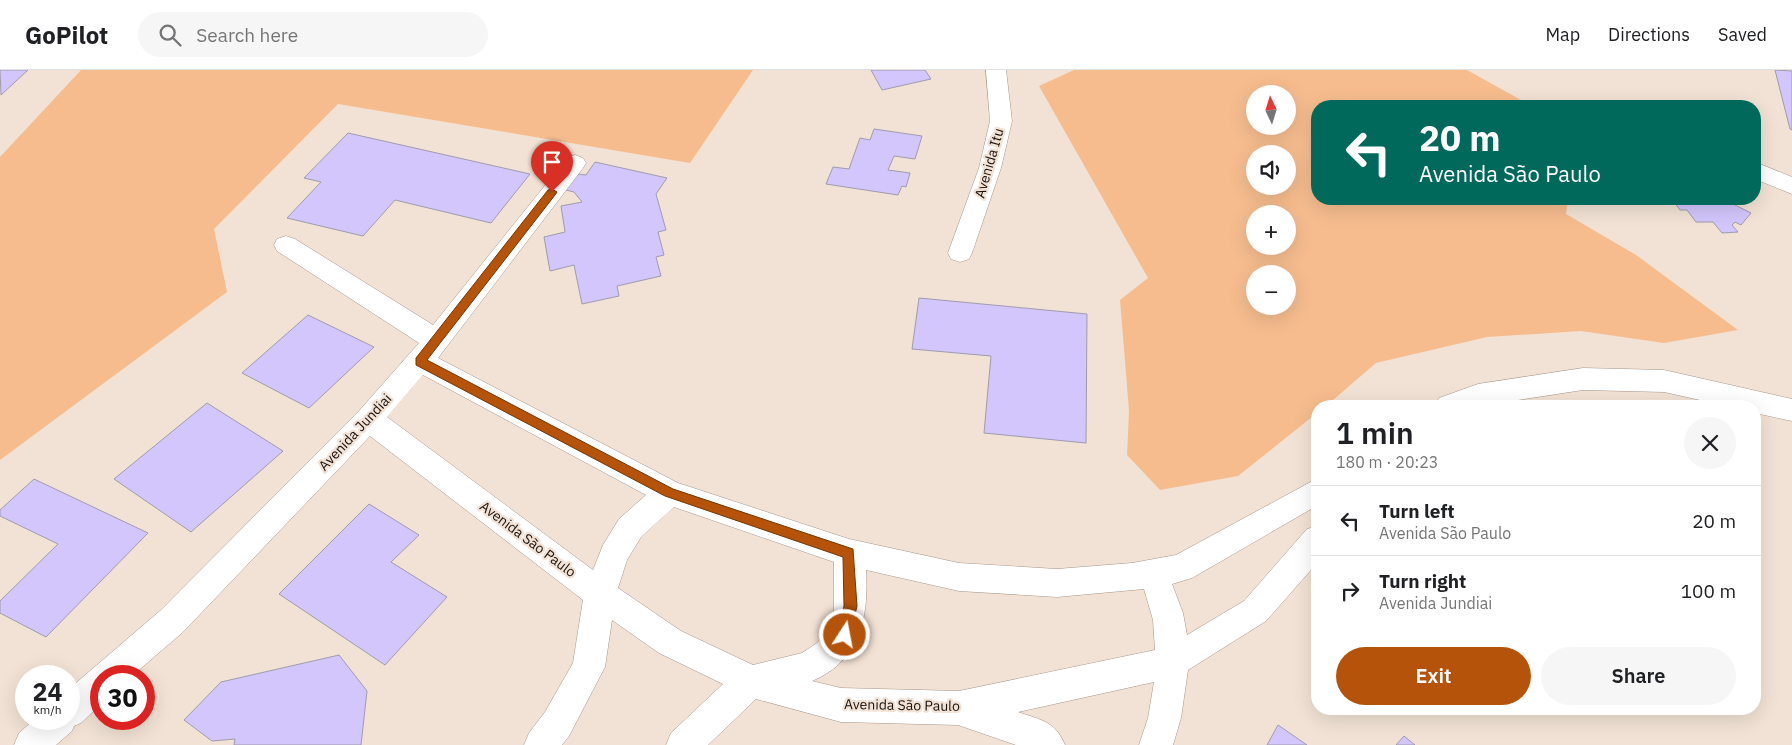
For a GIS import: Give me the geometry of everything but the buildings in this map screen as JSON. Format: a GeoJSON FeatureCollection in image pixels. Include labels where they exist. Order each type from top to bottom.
{"type":"FeatureCollection","features":[{"type":"Feature","properties":{"kind":"street","name":"Avenida Itu"},"geometry":{"type":"LineString","coordinates":[[960,253],[990,168],[1001,121],[996,70]]}},
{"type":"Feature","properties":{"kind":"street","name":"Avenida Jundiai"},"geometry":{"type":"LineString","coordinates":[[121,665],[172,621],[369,419],[428,351],[575,163]]}},
{"type":"Feature","properties":{"kind":"street"},"geometry":{"type":"LineString","coordinates":[[1761,173],[1792,186]]}},
{"type":"Feature","properties":{"kind":"street"},"geometry":{"type":"LineString","coordinates":[[286,245],[428,351],[669,493],[849,553],[959,577],[1057,583],[1132,577],[1181,568],[1311,494]]}},
{"type":"Feature","properties":{"kind":"street"},"geometry":{"type":"LineString","coordinates":[[1465,400],[1478,395],[1584,378],[1664,381],[1748,400]]}},
{"type":"Feature","properties":{"kind":"street"},"geometry":{"type":"LineString","coordinates":[[1761,403],[1792,410]]}},
{"type":"Feature","properties":{"kind":"street","name":"Avenida São Paulo"},"geometry":{"type":"LineString","coordinates":[[369,419],[600,594],[670,642],[753,682],[841,705],[960,708],[1170,663],[1256,611],[1311,546]]}},
{"type":"Feature","properties":{"kind":"street"},"geometry":{"type":"LineString","coordinates":[[541,745],[557,724],[589,667],[600,594],[614,555],[630,528],[669,493]]}},
{"type":"Feature","properties":{"kind":"street"},"geometry":{"type":"LineString","coordinates":[[684,745],[753,682],[792,673],[813,664],[833,651],[845,635],[850,606],[849,553]]}},
{"type":"Feature","properties":{"kind":"street"},"geometry":{"type":"LineString","coordinates":[[1152,573],[1164,599],[1170,628],[1168,703],[1156,745]]}},
{"type":"Feature","properties":{"kind":"street"},"geometry":{"type":"LineString","coordinates":[[80,701],[90,692]]}},
{"type":"Feature","properties":{"kind":"street"},"geometry":{"type":"LineString","coordinates":[[960,708],[1041,737],[1048,745]]}},
{"type":"Feature","properties":{"kind":"street"},"geometry":{"type":"LineString","coordinates":[[31,745],[48,730]]}},
{"type":"Feature","properties":{"kind":"shaded area"},"geometry":{"type":"Polygon","coordinates":[[[81,70],[753,70],[690,163],[338,104],[214,229],[227,292],[0,460],[0,157],[81,70]]]}},
{"type":"Feature","properties":{"kind":"shaded area"},"geometry":{"type":"Polygon","coordinates":[[[1074,70],[1467,70],[1521,100],[1311,100],[1311,205],[1567,205],[1566,214],[1636,255],[1738,330],[1664,343],[1581,331],[1487,337],[1376,363],[1333,400],[1311,400],[1311,418],[1238,476],[1160,490],[1127,455],[1129,411],[1120,300],[1148,278],[1039,86],[1074,70]]]}},
{"type":"Feature","properties":{"kind":"route"},"geometry":{"type":"LineString","coordinates":[[552,192],[420,362],[669,493],[849,553],[851,578],[850,606],[845,635]]}}]}
